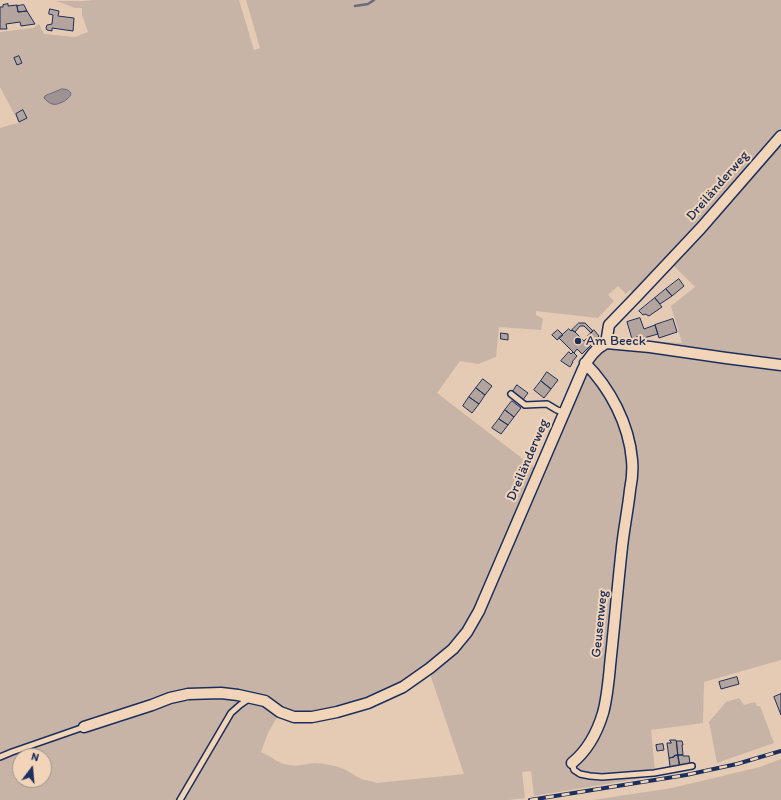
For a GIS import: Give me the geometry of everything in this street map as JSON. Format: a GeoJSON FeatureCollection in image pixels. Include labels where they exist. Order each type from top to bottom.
{"type":"FeatureCollection","features":[{"type":"Feature","properties":{"kind":"street","name":"Dreiländerweg"},"geometry":{"type":"LineString","coordinates":[[250,698],[265,701],[280,712],[294,717],[312,717],[337,712],[368,703],[403,687],[430,668],[453,648],[467,632],[479,611],[585,363],[593,353],[606,342],[609,325],[701,228],[781,136]]}},
{"type":"Feature","properties":{"kind":"street"},"geometry":{"type":"LineString","coordinates":[[606,342],[781,365]]}},
{"type":"Feature","properties":{"kind":"street","name":"Geusenweg"},"geometry":{"type":"LineString","coordinates":[[572,763],[587,748],[594,737],[603,711],[610,664],[622,545],[628,515],[633,472],[633,460],[630,444],[620,413],[607,390],[594,372],[585,363]]}},
{"type":"Feature","properties":{"kind":"street"},"geometry":{"type":"LineString","coordinates":[[84,727],[170,698],[188,694],[221,693],[250,698]]}},
{"type":"Feature","properties":{"kind":"lane"},"geometry":{"type":"LineString","coordinates":[[511,394],[525,405],[547,404],[564,412]]}},
{"type":"Feature","properties":{"kind":"lane"},"geometry":{"type":"LineString","coordinates":[[180,800],[231,714],[250,698]]}},
{"type":"Feature","properties":{"kind":"lane"},"geometry":{"type":"LineString","coordinates":[[0,757],[84,727]]}},
{"type":"Feature","properties":{"kind":"lane","name":"Geusenweg"},"geometry":{"type":"LineString","coordinates":[[572,763],[574,770],[580,774],[602,777],[654,773],[692,766]]}},
{"type":"Feature","properties":{"kind":"shaded area"},"geometry":{"type":"Polygon","coordinates":[[[239,0],[254,50],[260,48],[246,0],[781,0],[781,129],[635,295],[630,290],[626,294],[618,286],[608,295],[614,301],[598,318],[536,311],[536,315],[543,319],[541,330],[499,327],[496,357],[478,364],[460,361],[437,393],[536,469],[523,502],[464,631],[452,647],[428,666],[401,684],[367,700],[312,715],[295,715],[279,709],[271,702],[266,706],[279,714],[268,733],[261,752],[281,763],[295,766],[314,763],[329,765],[344,769],[361,779],[376,783],[464,774],[430,674],[457,650],[470,634],[482,613],[585,370],[589,371],[603,389],[619,418],[628,445],[631,466],[617,540],[608,638],[602,681],[610,683],[624,541],[634,493],[635,465],[632,443],[623,416],[609,386],[593,365],[593,362],[597,353],[603,349],[632,348],[679,355],[680,349],[634,343],[648,341],[682,343],[671,306],[695,287],[671,263],[781,145],[781,660],[704,682],[703,723],[651,730],[655,771],[602,775],[584,774],[585,778],[656,774],[655,776],[534,796],[531,771],[522,772],[525,798],[509,800],[0,800],[0,128],[19,123],[0,87],[0,32],[33,28],[39,24],[44,34],[75,37],[88,32],[82,15],[82,8],[75,8],[57,1],[239,0]]]}},
{"type":"Feature","properties":{"kind":"shaded area"},"geometry":{"type":"Polygon","coordinates":[[[62,89],[68,90],[71,94],[63,102],[52,104],[44,98],[45,96],[62,89]]]}},
{"type":"Feature","properties":{"kind":"shaded area"},"geometry":{"type":"Polygon","coordinates":[[[739,698],[744,705],[755,702],[757,706],[760,706],[774,743],[717,763],[709,722],[726,702],[739,698]]]}},
{"type":"Feature","properties":{"kind":"shaded area"},"geometry":{"type":"Polygon","coordinates":[[[781,759],[781,800],[593,800],[672,788],[760,767],[781,759]]]}},
{"type":"Feature","properties":{"kind":"building"},"geometry":{"type":"Polygon","coordinates":[[[8,4],[8,6],[17,5],[18,12],[27,11],[35,24],[21,26],[20,22],[6,24],[7,29],[0,29],[0,7],[8,4]]]}},
{"type":"Feature","properties":{"kind":"building"},"geometry":{"type":"Polygon","coordinates":[[[24,5],[27,11],[18,12],[17,6],[24,5]]]}},
{"type":"Feature","properties":{"kind":"building"},"geometry":{"type":"Polygon","coordinates":[[[50,9],[59,11],[58,16],[74,18],[73,31],[52,28],[52,31],[47,30],[47,25],[52,24],[53,15],[49,14],[50,9]]]}},
{"type":"Feature","properties":{"kind":"building"},"geometry":{"type":"Polygon","coordinates":[[[19,56],[22,63],[17,65],[14,58],[19,56]]]}},
{"type":"Feature","properties":{"kind":"building"},"geometry":{"type":"Polygon","coordinates":[[[23,110],[27,118],[19,122],[16,114],[23,110]]]}},
{"type":"Feature","properties":{"kind":"building"},"geometry":{"type":"Polygon","coordinates":[[[679,279],[684,286],[672,296],[666,289],[679,279]]]}},
{"type":"Feature","properties":{"kind":"building"},"geometry":{"type":"Polygon","coordinates":[[[666,289],[672,296],[660,304],[655,298],[666,289]]]}},
{"type":"Feature","properties":{"kind":"building"},"geometry":{"type":"Polygon","coordinates":[[[655,298],[662,307],[649,316],[645,314],[643,315],[639,311],[655,298]]]}},
{"type":"Feature","properties":{"kind":"building"},"geometry":{"type":"Polygon","coordinates":[[[640,318],[644,329],[655,325],[658,334],[640,339],[639,336],[632,339],[627,322],[640,318]]]}},
{"type":"Feature","properties":{"kind":"building"},"geometry":{"type":"Polygon","coordinates":[[[673,319],[677,332],[659,338],[655,325],[673,319]]]}},
{"type":"Feature","properties":{"kind":"building"},"geometry":{"type":"Polygon","coordinates":[[[579,323],[585,323],[593,331],[591,333],[584,326],[580,326],[575,332],[572,330],[579,323]]]}},
{"type":"Feature","properties":{"kind":"building","name":"Am Beeck"},"geometry":{"type":"Polygon","coordinates":[[[569,329],[575,332],[584,341],[588,337],[594,342],[582,354],[577,349],[574,353],[559,338],[569,329]]]}},
{"type":"Feature","properties":{"kind":"building"},"geometry":{"type":"Polygon","coordinates":[[[558,330],[563,335],[557,340],[552,335],[558,330]]]}},
{"type":"Feature","properties":{"kind":"building"},"geometry":{"type":"Polygon","coordinates":[[[594,330],[599,336],[594,342],[588,336],[594,330]]]}},
{"type":"Feature","properties":{"kind":"building"},"geometry":{"type":"Polygon","coordinates":[[[501,333],[508,334],[508,340],[501,339],[501,333]]]}},
{"type":"Feature","properties":{"kind":"building"},"geometry":{"type":"Polygon","coordinates":[[[569,352],[571,354],[573,352],[577,356],[570,367],[561,361],[569,352]]]}},
{"type":"Feature","properties":{"kind":"building"},"geometry":{"type":"Polygon","coordinates":[[[547,372],[558,380],[551,389],[541,381],[547,372]]]}},
{"type":"Feature","properties":{"kind":"building"},"geometry":{"type":"Polygon","coordinates":[[[483,379],[492,386],[485,395],[476,388],[483,379]]]}},
{"type":"Feature","properties":{"kind":"building"},"geometry":{"type":"Polygon","coordinates":[[[541,381],[551,389],[544,398],[534,390],[541,381]]]}},
{"type":"Feature","properties":{"kind":"building"},"geometry":{"type":"Polygon","coordinates":[[[517,385],[528,393],[522,401],[512,393],[517,385]]]}},
{"type":"Feature","properties":{"kind":"building"},"geometry":{"type":"Polygon","coordinates":[[[476,388],[485,395],[479,404],[469,397],[476,388]]]}},
{"type":"Feature","properties":{"kind":"building"},"geometry":{"type":"Polygon","coordinates":[[[469,397],[479,404],[472,413],[463,406],[469,397]]]}},
{"type":"Feature","properties":{"kind":"building"},"geometry":{"type":"Polygon","coordinates":[[[512,401],[521,408],[514,417],[505,410],[512,401]]]}},
{"type":"Feature","properties":{"kind":"building"},"geometry":{"type":"Polygon","coordinates":[[[505,410],[514,417],[508,425],[499,419],[505,410]]]}},
{"type":"Feature","properties":{"kind":"building"},"geometry":{"type":"Polygon","coordinates":[[[499,419],[508,425],[501,434],[492,428],[499,419]]]}},
{"type":"Feature","properties":{"kind":"building"},"geometry":{"type":"Polygon","coordinates":[[[737,677],[739,684],[721,689],[719,682],[737,677]]]}},
{"type":"Feature","properties":{"kind":"building"},"geometry":{"type":"Polygon","coordinates":[[[781,694],[781,715],[774,697],[781,694]]]}},
{"type":"Feature","properties":{"kind":"building"},"geometry":{"type":"Polygon","coordinates":[[[670,740],[676,740],[678,755],[669,758],[667,743],[671,743],[670,740]]]}},
{"type":"Feature","properties":{"kind":"building"},"geometry":{"type":"Polygon","coordinates":[[[677,741],[682,741],[683,755],[678,755],[677,741]]]}},
{"type":"Feature","properties":{"kind":"building"},"geometry":{"type":"Polygon","coordinates":[[[663,744],[664,750],[657,751],[656,745],[663,744]]]}},
{"type":"Feature","properties":{"kind":"building"},"geometry":{"type":"Polygon","coordinates":[[[678,755],[680,767],[670,767],[669,758],[678,755]]]}},
{"type":"Feature","properties":{"kind":"building"},"geometry":{"type":"Polygon","coordinates":[[[678,755],[689,756],[690,764],[680,767],[678,755]]]}},
{"type":"Feature","properties":{"kind":"waterway"},"geometry":{"type":"LineString","coordinates":[[355,6],[368,4],[374,0]]}},
{"type":"Feature","properties":{"kind":"railway"},"geometry":{"type":"LineString","coordinates":[[530,800],[686,775],[737,764],[781,751]]}},
{"type":"Feature","properties":{"kind":"place","name":"Am Beeck"},"geometry":{"type":"Point","coordinates":[578,341]}}]}
